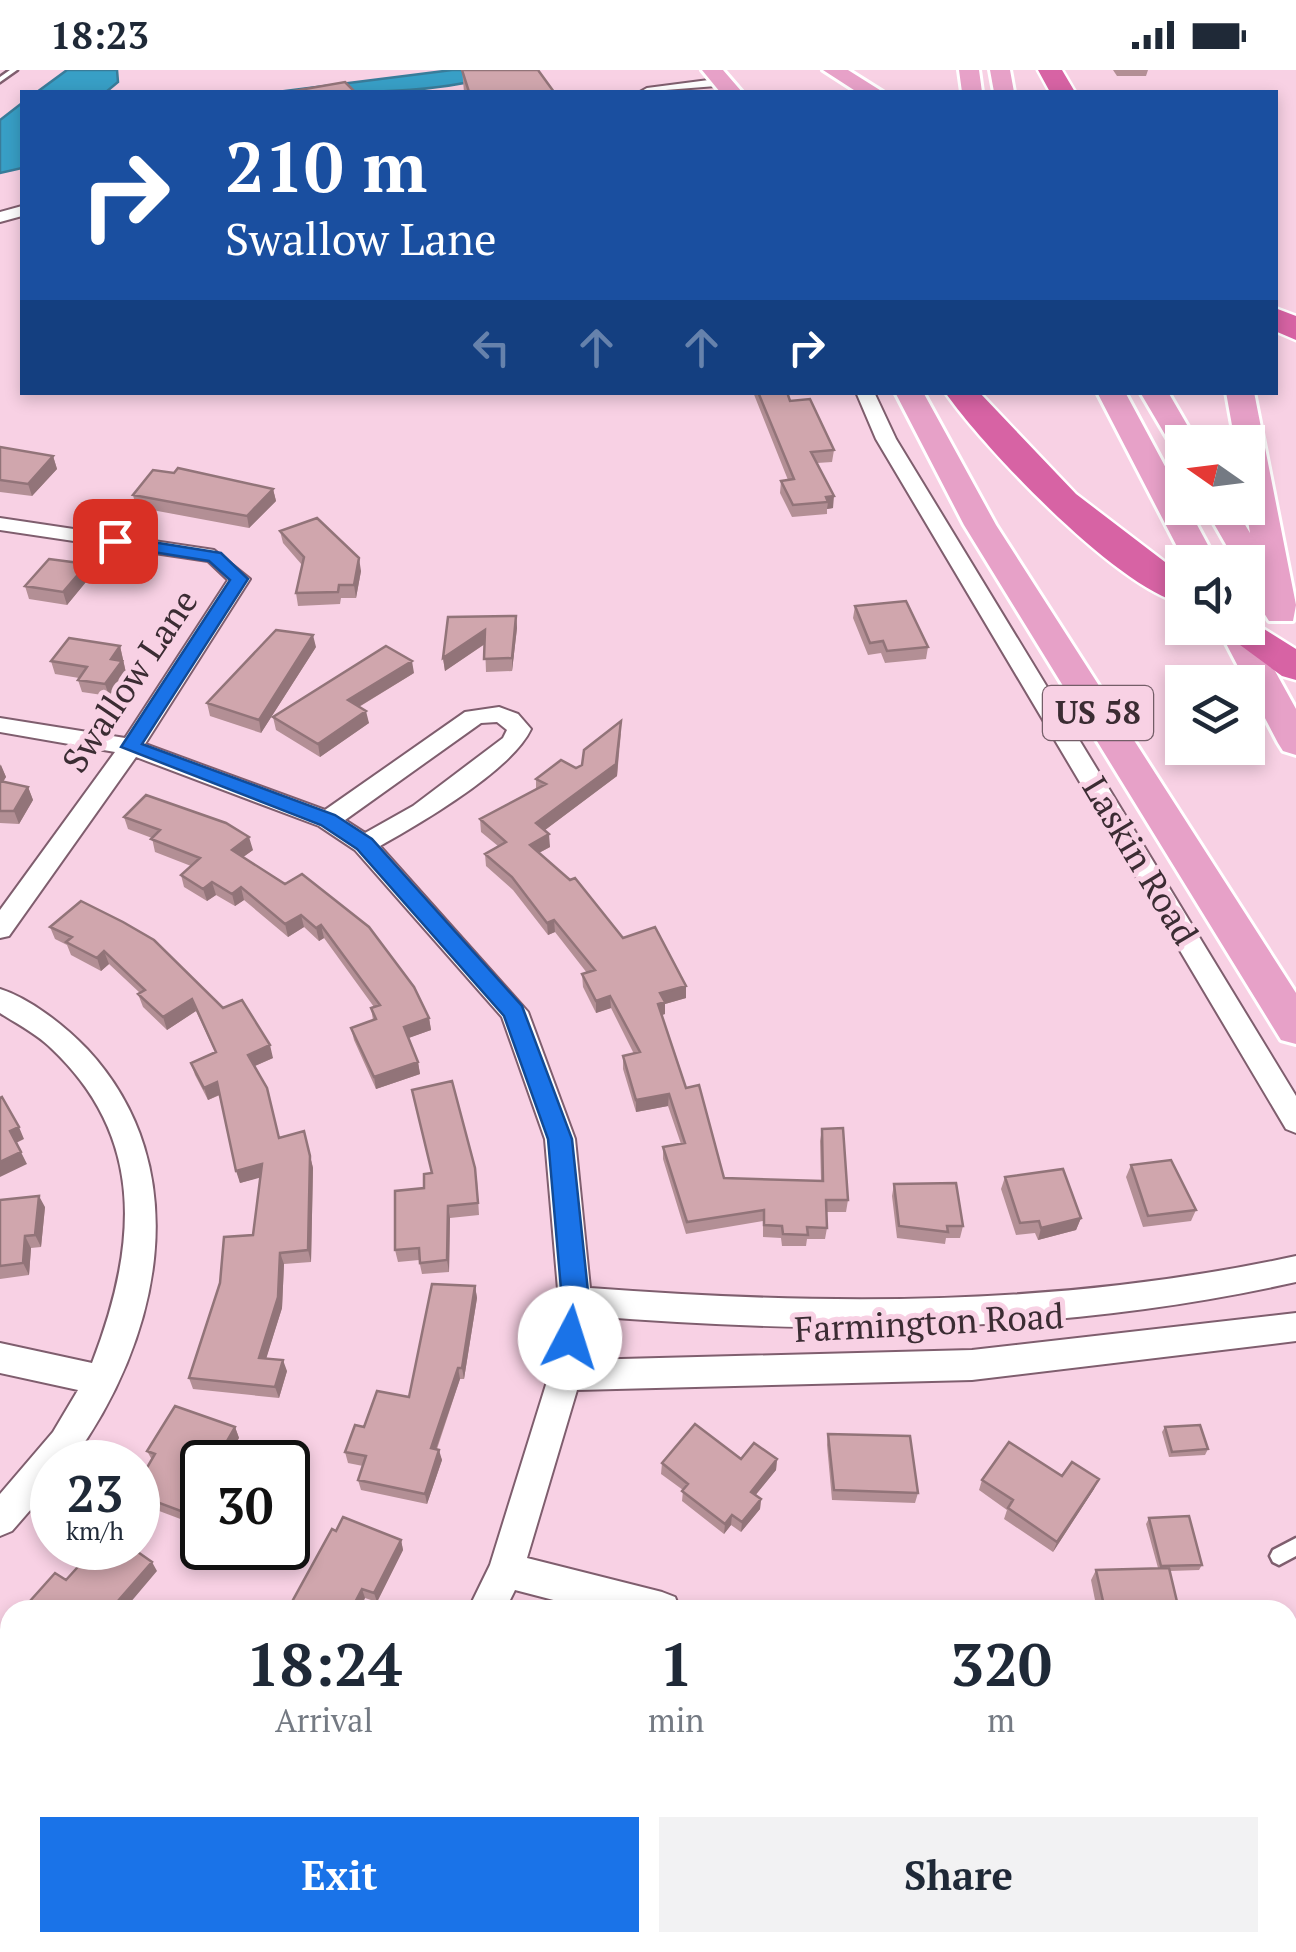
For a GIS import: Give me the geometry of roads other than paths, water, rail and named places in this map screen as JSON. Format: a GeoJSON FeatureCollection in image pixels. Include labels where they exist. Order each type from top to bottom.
{"type":"FeatureCollection","features":[{"type":"Feature","properties":{"kind":"highway"},"geometry":{"type":"LineString","coordinates":[[964,395],[1042,486],[1165,581]]}},
{"type":"Feature","properties":{"kind":"highway"},"geometry":{"type":"LineString","coordinates":[[996,395],[1007,426],[1042,486]]}},
{"type":"Feature","properties":{"kind":"highway"},"geometry":{"type":"LineString","coordinates":[[1262,645],[1296,667]]}},
{"type":"Feature","properties":{"kind":"main road"},"geometry":{"type":"LineString","coordinates":[[834,70],[869,90]]}},
{"type":"Feature","properties":{"kind":"main road","name":"Laskin Road"},"geometry":{"type":"LineString","coordinates":[[911,395],[980,525],[1296,1028]]}},
{"type":"Feature","properties":{"kind":"main road"},"geometry":{"type":"LineString","coordinates":[[1113,395],[1191,545]]}},
{"type":"Feature","properties":{"kind":"main road"},"geometry":{"type":"LineString","coordinates":[[1156,395],[1173,425]]}},
{"type":"Feature","properties":{"kind":"main road"},"geometry":{"type":"LineString","coordinates":[[1241,395],[1289,626]]}},
{"type":"Feature","properties":{"kind":"main road"},"geometry":{"type":"LineString","coordinates":[[1230,525],[1289,626]]}},
{"type":"Feature","properties":{"kind":"main road"},"geometry":{"type":"LineString","coordinates":[[1245,645],[1291,735]]}},
{"type":"Feature","properties":{"kind":"street"},"geometry":{"type":"LineString","coordinates":[[652,70],[670,89]]}},
{"type":"Feature","properties":{"kind":"street"},"geometry":{"type":"LineString","coordinates":[[687,70],[715,84]]}},
{"type":"Feature","properties":{"kind":"street"},"geometry":{"type":"LineString","coordinates":[[662,90],[715,84]]}},
{"type":"Feature","properties":{"kind":"street","name":"Laskin Road"},"geometry":{"type":"LineString","coordinates":[[866,395],[886,439],[1296,1121]]}},
{"type":"Feature","properties":{"kind":"street","name":"Swallow Lane"},"geometry":{"type":"LineString","coordinates":[[0,524],[214,556],[239,579],[130,747],[0,930]]}},
{"type":"Feature","properties":{"kind":"street"},"geometry":{"type":"LineString","coordinates":[[328,820],[473,717],[500,714],[513,720],[519,729],[513,742],[422,812],[364,844]]}},
{"type":"Feature","properties":{"kind":"street"},"geometry":{"type":"LineString","coordinates":[[0,726],[130,747],[328,820],[364,844],[514,1012],[560,1139],[576,1301],[565,1376],[506,1570],[491,1600]]}},
{"type":"Feature","properties":{"kind":"street"},"geometry":{"type":"LineString","coordinates":[[0,999],[62,1038],[92,1069],[116,1104],[134,1144],[145,1216],[142,1256],[127,1320],[102,1380],[55,1456],[0,1519]]}},
{"type":"Feature","properties":{"kind":"street","name":"Farmington Road"},"geometry":{"type":"LineString","coordinates":[[576,1301],[712,1312],[850,1316],[1009,1312],[1128,1300],[1296,1270]]}},
{"type":"Feature","properties":{"kind":"street","name":"Farmington Road"},"geometry":{"type":"LineString","coordinates":[[565,1376],[972,1365],[1296,1327]]}},
{"type":"Feature","properties":{"kind":"street"},"geometry":{"type":"LineString","coordinates":[[0,1358],[102,1380]]}},
{"type":"Feature","properties":{"kind":"street"},"geometry":{"type":"LineString","coordinates":[[506,1570],[623,1600]]}},
{"type":"Feature","properties":{"kind":"lane"},"geometry":{"type":"LineString","coordinates":[[0,80],[14,70]]}},
{"type":"Feature","properties":{"kind":"water"},"geometry":{"type":"Polygon","coordinates":[[[67,70],[117,70],[118,82],[108,90],[40,90],[67,70]]]}},
{"type":"Feature","properties":{"kind":"water"},"geometry":{"type":"Polygon","coordinates":[[[452,70],[514,70],[427,88],[293,90],[452,70]]]}},
{"type":"Feature","properties":{"kind":"water"},"geometry":{"type":"Polygon","coordinates":[[[20,105],[20,168],[0,173],[0,120],[20,105]]]}}]}
